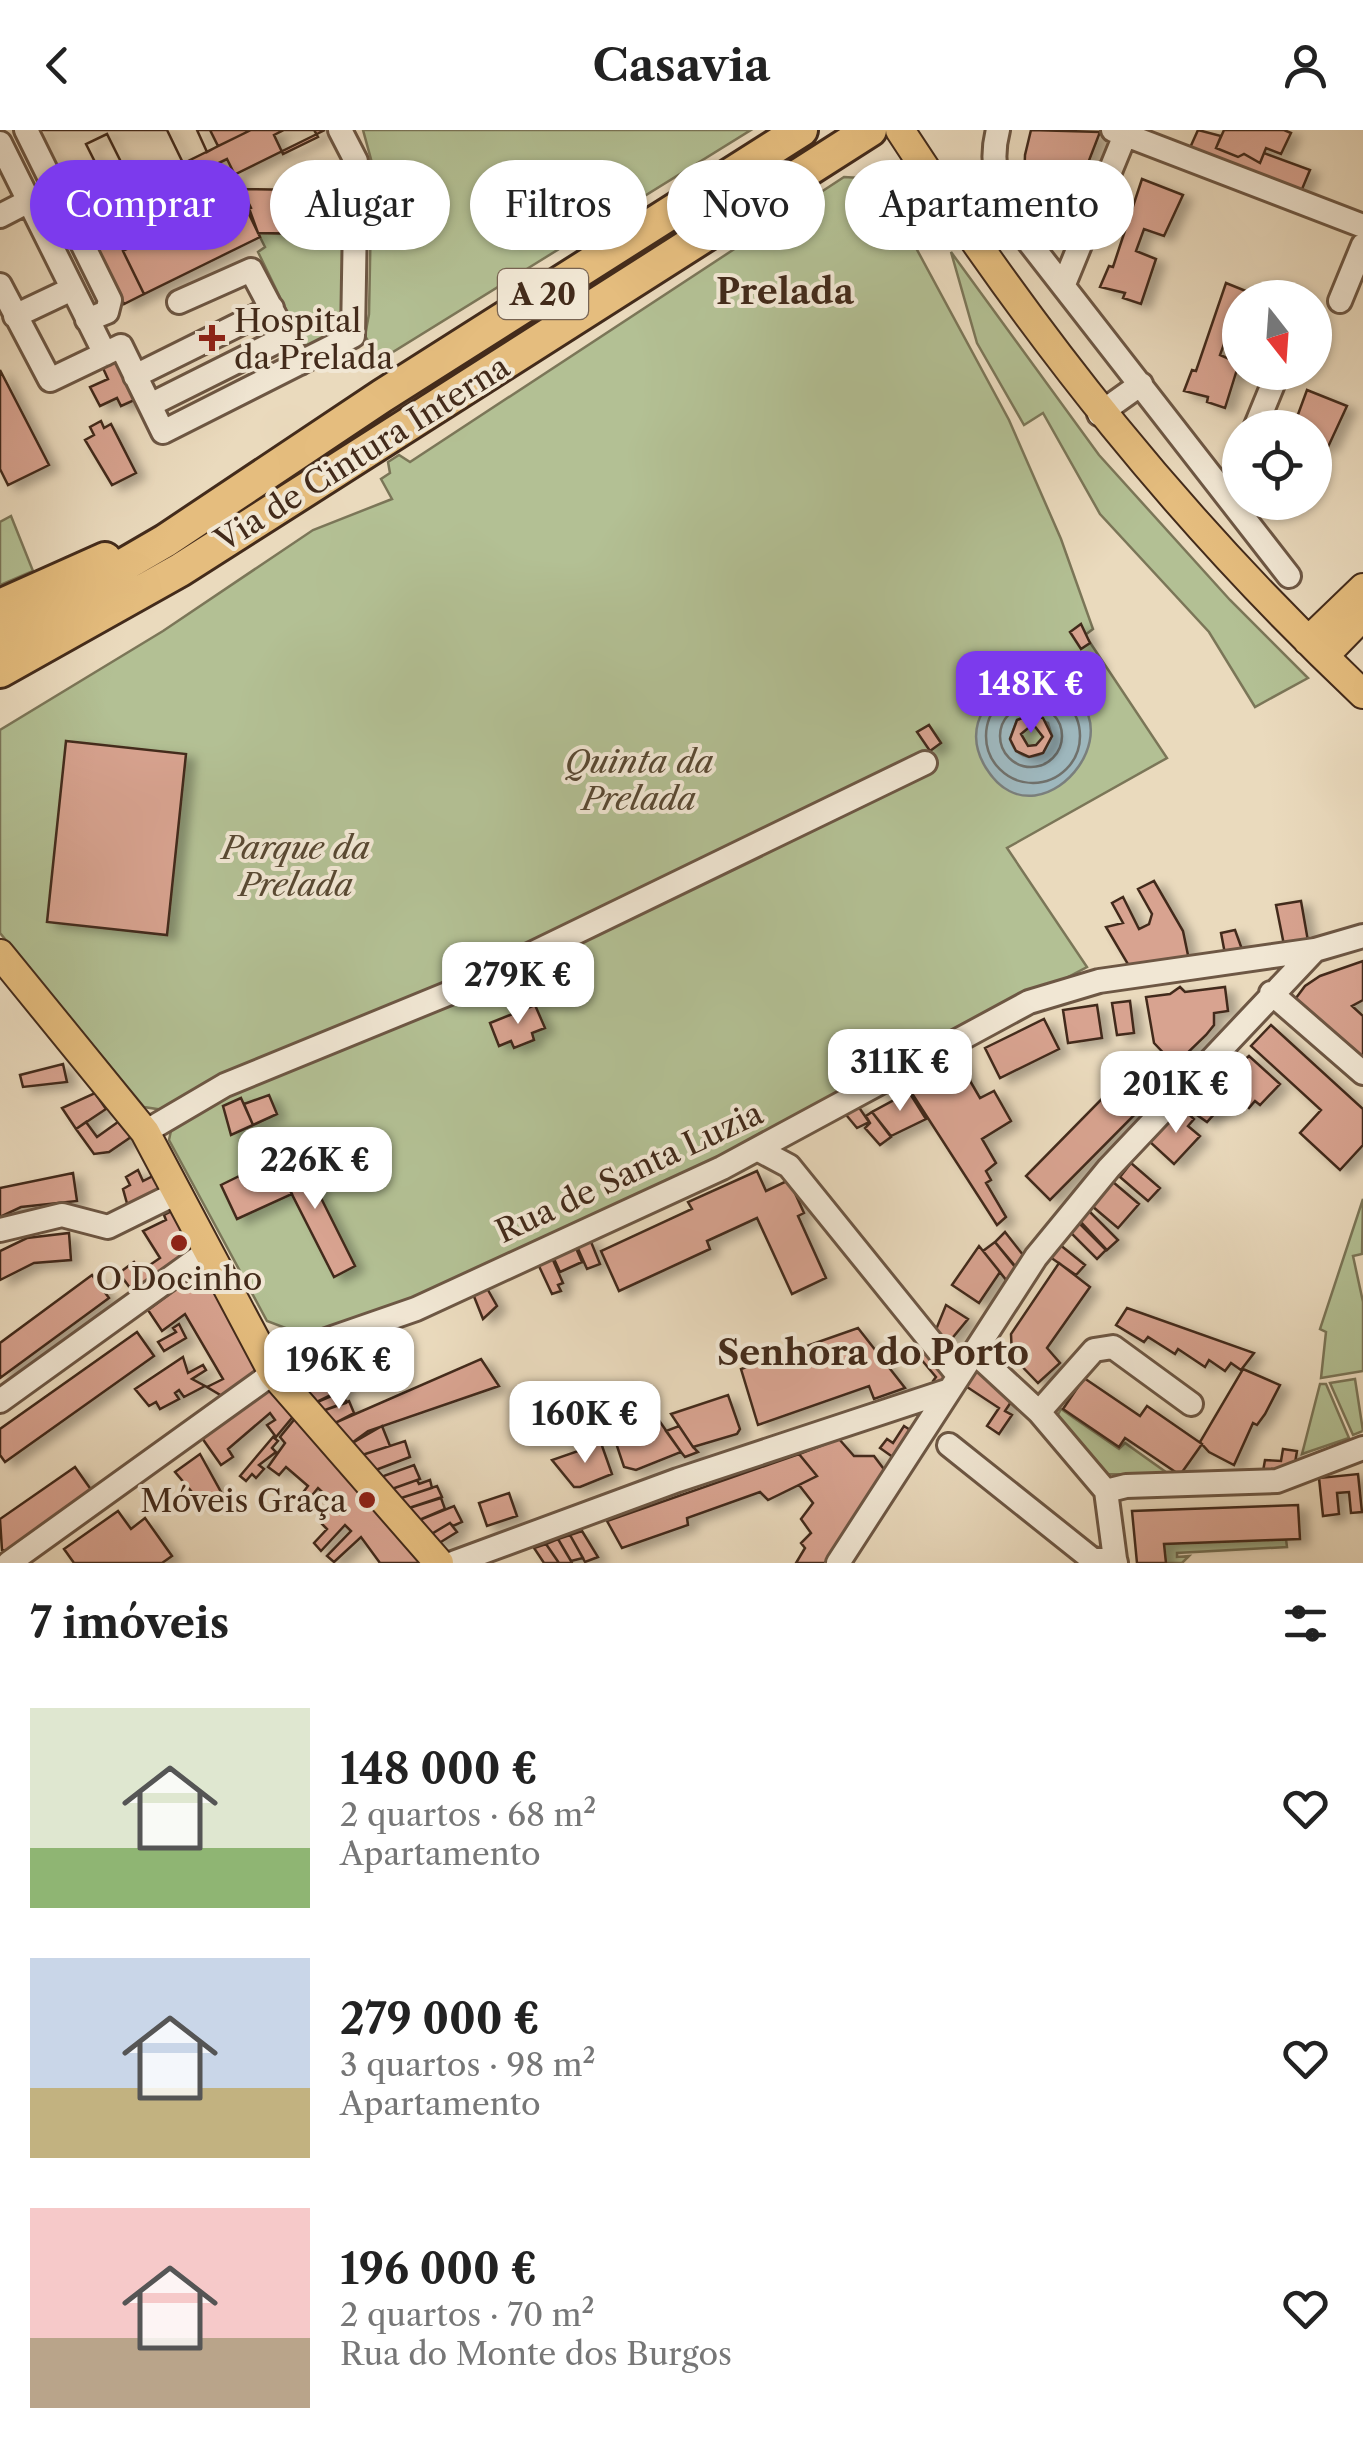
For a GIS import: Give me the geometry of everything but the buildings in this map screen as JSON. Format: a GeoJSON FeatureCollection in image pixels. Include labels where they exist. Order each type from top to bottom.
{"type":"FeatureCollection","features":[{"type":"Feature","properties":{"kind":"highway","name":"Via de Cintura Interna"},"geometry":{"type":"LineString","coordinates":[[0,636],[166,541],[382,396],[802,130]]}},
{"type":"Feature","properties":{"kind":"highway","name":"Via de Cintura Interna"},"geometry":{"type":"LineString","coordinates":[[0,671],[180,570],[870,130]]}},
{"type":"Feature","properties":{"kind":"highway"},"geometry":{"type":"LineString","coordinates":[[0,606],[90,564],[166,541]]}},
{"type":"Feature","properties":{"kind":"main road"},"geometry":{"type":"LineString","coordinates":[[900,130],[1011,297],[1099,414],[1363,694]]}},
{"type":"Feature","properties":{"kind":"main road"},"geometry":{"type":"LineString","coordinates":[[1316,648],[1363,588]]}},
{"type":"Feature","properties":{"kind":"main road"},"geometry":{"type":"LineString","coordinates":[[1316,648],[1363,616]]}},
{"type":"Feature","properties":{"kind":"main road"},"geometry":{"type":"LineString","coordinates":[[0,954],[145,1132],[269,1364],[439,1563]]}},
{"type":"Feature","properties":{"kind":"street"},"geometry":{"type":"LineString","coordinates":[[0,285],[50,380],[122,346],[163,432],[353,336],[356,160],[340,130]]}},
{"type":"Feature","properties":{"kind":"street"},"geometry":{"type":"LineString","coordinates":[[998,130],[994,155],[997,186],[1018,228],[1222,487]]}},
{"type":"Feature","properties":{"kind":"street"},"geometry":{"type":"LineString","coordinates":[[27,131],[110,300],[107,312],[87,320]]}},
{"type":"Feature","properties":{"kind":"street"},"geometry":{"type":"LineString","coordinates":[[1064,284],[1119,140],[1170,140],[1363,226]]}},
{"type":"Feature","properties":{"kind":"street"},"geometry":{"type":"LineString","coordinates":[[0,143],[105,354]]}},
{"type":"Feature","properties":{"kind":"street"},"geometry":{"type":"LineString","coordinates":[[0,216],[29,201]]}},
{"type":"Feature","properties":{"kind":"street"},"geometry":{"type":"LineString","coordinates":[[1340,302],[1363,246]]}},
{"type":"Feature","properties":{"kind":"street"},"geometry":{"type":"LineString","coordinates":[[179,302],[246,269],[254,272],[300,363]]}},
{"type":"Feature","properties":{"kind":"street"},"geometry":{"type":"LineString","coordinates":[[15,316],[72,289]]}},
{"type":"Feature","properties":{"kind":"street"},"geometry":{"type":"LineString","coordinates":[[135,376],[272,308]]}},
{"type":"Feature","properties":{"kind":"street"},"geometry":{"type":"LineString","coordinates":[[150,405],[286,336]]}},
{"type":"Feature","properties":{"kind":"street"},"geometry":{"type":"LineString","coordinates":[[1099,414],[1141,384]]}},
{"type":"Feature","properties":{"kind":"street"},"geometry":{"type":"LineString","coordinates":[[1247,520],[1289,576]]}},
{"type":"Feature","properties":{"kind":"street"},"geometry":{"type":"LineString","coordinates":[[145,1132],[225,1085],[457,990],[926,763]]}},
{"type":"Feature","properties":{"kind":"street","name":"Rua de Santa Luzia"},"geometry":{"type":"LineString","coordinates":[[9,1563],[269,1364],[416,1309],[759,1150],[1029,1002],[1098,981],[1314,950],[1363,936]]}},
{"type":"Feature","properties":{"kind":"street"},"geometry":{"type":"LineString","coordinates":[[838,1563],[952,1383],[1048,1242],[1110,1168],[1314,950]]}},
{"type":"Feature","properties":{"kind":"street"},"geometry":{"type":"LineString","coordinates":[[1238,962],[1266,998],[1363,1073]]}},
{"type":"Feature","properties":{"kind":"street"},"geometry":{"type":"LineString","coordinates":[[759,1150],[789,1166],[952,1383]]}},
{"type":"Feature","properties":{"kind":"street"},"geometry":{"type":"LineString","coordinates":[[0,1230],[62,1215],[108,1227],[179,1192]]}},
{"type":"Feature","properties":{"kind":"street"},"geometry":{"type":"LineString","coordinates":[[0,1402],[208,1250]]}},
{"type":"Feature","properties":{"kind":"street"},"geometry":{"type":"LineString","coordinates":[[1039,1412],[1094,1350],[1104,1346],[1113,1348],[1191,1404]]}},
{"type":"Feature","properties":{"kind":"street"},"geometry":{"type":"LineString","coordinates":[[949,1445],[1093,1560],[1116,1561],[1106,1492],[1039,1412],[974,1352]]}},
{"type":"Feature","properties":{"kind":"street"},"geometry":{"type":"LineString","coordinates":[[453,1563],[678,1480],[890,1409],[952,1383]]}},
{"type":"Feature","properties":{"kind":"street"},"geometry":{"type":"LineString","coordinates":[[890,1409],[924,1429]]}},
{"type":"Feature","properties":{"kind":"street"},"geometry":{"type":"LineString","coordinates":[[1106,1492],[1126,1486],[1277,1481],[1363,1448]]}},
{"type":"Feature","properties":{"kind":"green space"},"geometry":{"type":"Polygon","coordinates":[[[363,130],[751,130],[703,160],[667,160],[667,182],[647,194],[647,160],[470,160],[470,250],[557,250],[380,360],[365,336],[370,250],[450,250],[450,160],[371,160],[363,130]]]}},
{"type":"Feature","properties":{"kind":"green space","name":"Quinta da Prelada"},"geometry":{"type":"Polygon","coordinates":[[[845,177],[845,250],[917,250],[1009,420],[1061,539],[1093,629],[1085,635],[1167,758],[1007,848],[1087,967],[768,1135],[534,1246],[317,1340],[267,1321],[169,1140],[172,1126],[163,1110],[144,1107],[0,933],[0,730],[163,631],[313,530],[392,499],[381,479],[390,473],[388,462],[399,455],[410,462],[733,250],[825,250],[825,189],[845,177]]]}},
{"type":"Feature","properties":{"kind":"green space"},"geometry":{"type":"Polygon","coordinates":[[[258,233],[270,233],[270,250],[343,250],[341,329],[306,351],[258,252],[265,247],[258,233]]]}},
{"type":"Feature","properties":{"kind":"green space"},"geometry":{"type":"Polygon","coordinates":[[[951,252],[1099,455],[1230,600],[1308,678],[1255,707],[1209,632],[1100,514],[1043,413],[1024,425],[977,343],[951,252]]]}},
{"type":"Feature","properties":{"kind":"green space"},"geometry":{"type":"Polygon","coordinates":[[[11,516],[33,571],[0,585],[0,522],[11,516]]]}},
{"type":"Feature","properties":{"kind":"green space"},"geometry":{"type":"Polygon","coordinates":[[[1363,1199],[1362,1254],[1353,1256],[1363,1302],[1363,1371],[1321,1378],[1326,1332],[1320,1329],[1363,1199]]]}},
{"type":"Feature","properties":{"kind":"green space"},"geometry":{"type":"Polygon","coordinates":[[[1355,1379],[1363,1431],[1353,1435],[1330,1383],[1355,1379]]]}},
{"type":"Feature","properties":{"kind":"green space"},"geometry":{"type":"Polygon","coordinates":[[[1320,1384],[1326,1384],[1349,1438],[1302,1454],[1320,1384]]]}},
{"type":"Feature","properties":{"kind":"green space"},"geometry":{"type":"Polygon","coordinates":[[[1061,1409],[1119,1449],[1125,1443],[1170,1475],[1105,1474],[1055,1420],[1061,1409]]]}},
{"type":"Feature","properties":{"kind":"green space"},"geometry":{"type":"Polygon","coordinates":[[[1267,1534],[1268,1540],[1286,1539],[1287,1547],[1177,1553],[1177,1557],[1189,1556],[1182,1563],[1165,1563],[1162,1540],[1267,1534]]]}},
{"type":"Feature","properties":{"kind":"water"},"geometry":{"type":"Polygon","coordinates":[[[1035,679],[1071,693],[1088,716],[1090,741],[1079,766],[1059,786],[1035,795],[1009,791],[986,768],[976,737],[978,723],[993,698],[1035,679]],[[1030,715],[1017,720],[1010,739],[1015,749],[1027,756],[1043,753],[1052,736],[1048,723],[1030,715]]]}},
{"type":"Feature","properties":{"kind":"place","name":"Hospital da Prelada"},"geometry":{"type":"Point","coordinates":[212,338]}},
{"type":"Feature","properties":{"kind":"place","name":"O Docinho"},"geometry":{"type":"Point","coordinates":[179,1243]}},
{"type":"Feature","properties":{"kind":"place","name":"Móveis Graça"},"geometry":{"type":"Point","coordinates":[367,1500]}},
{"type":"Feature","properties":{"kind":"district","name":"Prelada"},"geometry":{"type":"Point","coordinates":[785,291]}},
{"type":"Feature","properties":{"kind":"district","name":"Senhora do Porto"},"geometry":{"type":"Point","coordinates":[873,1352]}},
{"type":"Feature","properties":{"kind":"park label","name":"Parque da Prelada"},"geometry":{"type":"Point","coordinates":[296,866]}}]}
